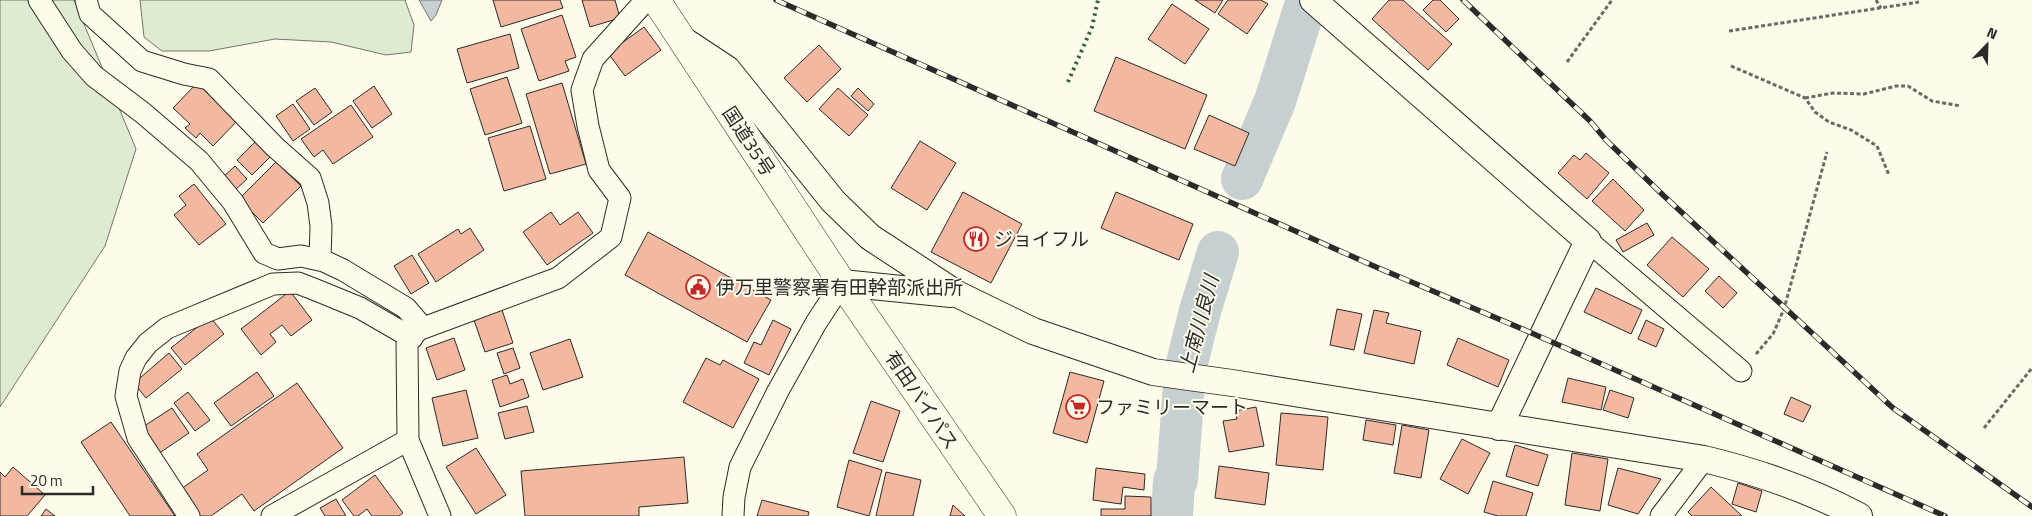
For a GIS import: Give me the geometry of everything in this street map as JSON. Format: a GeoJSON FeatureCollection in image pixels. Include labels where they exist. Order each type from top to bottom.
{"type":"FeatureCollection","features":[{"type":"Feature","properties":{"kind":"highway","name":"国道35号"},"geometry":{"type":"LineString","coordinates":[[656,0],[842,283]]}},
{"type":"Feature","properties":{"kind":"highway","name":"有田バイパス"},"geometry":{"type":"LineString","coordinates":[[842,283],[1002,516]]}},
{"type":"Feature","properties":{"kind":"street"},"geometry":{"type":"LineString","coordinates":[[39,0],[72,51],[94,76],[143,113],[199,160],[233,202],[264,253],[278,259],[301,256],[320,260],[343,270],[406,308],[417,333]]}},
{"type":"Feature","properties":{"kind":"street"},"geometry":{"type":"LineString","coordinates":[[86,0],[90,14],[142,62],[210,79],[275,147],[310,178],[318,203],[322,226],[320,260]]}},
{"type":"Feature","properties":{"kind":"street"},"geometry":{"type":"LineString","coordinates":[[440,516],[408,440],[407,343],[417,333],[558,278],[611,237],[620,198],[599,170],[588,126],[582,90],[593,59],[646,0]]}},
{"type":"Feature","properties":{"kind":"street"},"geometry":{"type":"LineString","coordinates":[[1313,0],[1588,242],[1741,371]]}},
{"type":"Feature","properties":{"kind":"street"},"geometry":{"type":"LineString","coordinates":[[683,40],[727,69],[833,201],[870,237],[957,294],[1033,331],[1153,372],[1232,382],[1704,459],[1742,468],[1826,498],[1859,516]]}},
{"type":"Feature","properties":{"kind":"street"},"geometry":{"type":"LineString","coordinates":[[1499,427],[1588,242]]}},
{"type":"Feature","properties":{"kind":"street"},"geometry":{"type":"LineString","coordinates":[[189,516],[138,438],[126,396],[130,371],[136,358],[148,343],[167,328],[273,284],[287,283],[298,284],[417,333]]}},
{"type":"Feature","properties":{"kind":"street"},"geometry":{"type":"LineString","coordinates":[[733,516],[734,497],[740,466],[778,391],[816,323],[842,283],[957,294]]}},
{"type":"Feature","properties":{"kind":"street"},"geometry":{"type":"LineString","coordinates":[[272,516],[408,440]]}},
{"type":"Feature","properties":{"kind":"street"},"geometry":{"type":"LineString","coordinates":[[1660,516],[1704,459]]}},
{"type":"Feature","properties":{"kind":"path"},"geometry":{"type":"LineString","coordinates":[[1566,62],[1612,0]]}},
{"type":"Feature","properties":{"kind":"path"},"geometry":{"type":"LineString","coordinates":[[1876,0],[1881,8]]}},
{"type":"Feature","properties":{"kind":"path"},"geometry":{"type":"LineString","coordinates":[[1729,31],[1919,2]]}},
{"type":"Feature","properties":{"kind":"path"},"geometry":{"type":"LineString","coordinates":[[1731,66],[1805,98],[1815,112],[1829,122],[1851,130],[1877,146],[1889,175]]}},
{"type":"Feature","properties":{"kind":"path"},"geometry":{"type":"LineString","coordinates":[[1805,98],[1833,94],[1864,94],[1896,86],[1908,86],[1932,101],[1961,106]]}},
{"type":"Feature","properties":{"kind":"path"},"geometry":{"type":"LineString","coordinates":[[1741,371],[1773,334],[1784,308],[1827,152]]}},
{"type":"Feature","properties":{"kind":"path"},"geometry":{"type":"LineString","coordinates":[[1984,428],[2032,368]]}},
{"type":"Feature","properties":{"kind":"green space"},"geometry":{"type":"Polygon","coordinates":[[[0,0],[74,0],[136,149],[105,246],[0,407],[0,0]]]}},
{"type":"Feature","properties":{"kind":"green space"},"geometry":{"type":"Polygon","coordinates":[[[140,0],[405,0],[414,25],[411,52],[386,55],[331,42],[275,39],[209,51],[162,51],[144,37],[140,0]]]}},
{"type":"Feature","properties":{"kind":"shaded area"},"geometry":{"type":"Polygon","coordinates":[[[419,0],[442,0],[436,15],[431,21],[419,0]]]}},
{"type":"Feature","properties":{"kind":"building"},"geometry":{"type":"Polygon","coordinates":[[[493,0],[560,0],[563,8],[501,27],[493,0]]]}},
{"type":"Feature","properties":{"kind":"building"},"geometry":{"type":"Polygon","coordinates":[[[582,0],[615,0],[620,18],[590,27],[582,0]]]}},
{"type":"Feature","properties":{"kind":"building"},"geometry":{"type":"Polygon","coordinates":[[[1195,0],[1223,0],[1215,13],[1195,0]]]}},
{"type":"Feature","properties":{"kind":"building"},"geometry":{"type":"Polygon","coordinates":[[[1228,0],[1261,0],[1268,4],[1247,34],[1218,14],[1228,0]]]}},
{"type":"Feature","properties":{"kind":"building"},"geometry":{"type":"Polygon","coordinates":[[[1389,0],[1403,0],[1452,44],[1428,70],[1372,19],[1389,0]]]}},
{"type":"Feature","properties":{"kind":"building"},"geometry":{"type":"Polygon","coordinates":[[[1433,0],[1440,0],[1459,19],[1446,32],[1423,10],[1433,0]]]}},
{"type":"Feature","properties":{"kind":"building"},"geometry":{"type":"Polygon","coordinates":[[[1172,4],[1209,29],[1185,64],[1148,39],[1172,4]]]}},
{"type":"Feature","properties":{"kind":"building"},"geometry":{"type":"Polygon","coordinates":[[[562,15],[576,57],[565,61],[569,71],[539,81],[521,29],[562,15]]]}},
{"type":"Feature","properties":{"kind":"building"},"geometry":{"type":"Polygon","coordinates":[[[644,27],[661,50],[625,76],[608,53],[644,27]]]}},
{"type":"Feature","properties":{"kind":"building"},"geometry":{"type":"Polygon","coordinates":[[[510,34],[519,68],[467,83],[457,49],[510,34]]]}},
{"type":"Feature","properties":{"kind":"building"},"geometry":{"type":"Polygon","coordinates":[[[819,45],[841,69],[807,102],[784,78],[819,45]]]}},
{"type":"Feature","properties":{"kind":"building"},"geometry":{"type":"Polygon","coordinates":[[[1116,57],[1207,95],[1185,149],[1094,111],[1116,57]]]}},
{"type":"Feature","properties":{"kind":"building"},"geometry":{"type":"Polygon","coordinates":[[[507,77],[522,123],[485,135],[470,89],[507,77]]]}},
{"type":"Feature","properties":{"kind":"building"},"geometry":{"type":"Polygon","coordinates":[[[197,83],[237,121],[213,146],[200,133],[196,138],[185,128],[190,124],[173,108],[197,83]]]}},
{"type":"Feature","properties":{"kind":"building"},"geometry":{"type":"Polygon","coordinates":[[[562,83],[586,164],[550,174],[526,94],[562,83]]]}},
{"type":"Feature","properties":{"kind":"building"},"geometry":{"type":"Polygon","coordinates":[[[374,86],[392,114],[372,128],[353,101],[374,86]]]}},
{"type":"Feature","properties":{"kind":"building"},"geometry":{"type":"Polygon","coordinates":[[[315,88],[332,112],[314,125],[296,101],[315,88]]]}},
{"type":"Feature","properties":{"kind":"building"},"geometry":{"type":"Polygon","coordinates":[[[838,88],[868,115],[849,136],[819,109],[838,88]]]}},
{"type":"Feature","properties":{"kind":"building"},"geometry":{"type":"Polygon","coordinates":[[[858,88],[874,104],[868,111],[851,96],[858,88]]]}},
{"type":"Feature","properties":{"kind":"building"},"geometry":{"type":"Polygon","coordinates":[[[293,104],[310,129],[293,141],[276,116],[293,104]]]}},
{"type":"Feature","properties":{"kind":"building"},"geometry":{"type":"Polygon","coordinates":[[[351,105],[373,137],[333,164],[323,150],[314,157],[301,139],[351,105]]]}},
{"type":"Feature","properties":{"kind":"building"},"geometry":{"type":"Polygon","coordinates":[[[1209,115],[1249,133],[1235,166],[1194,149],[1209,115]]]}},
{"type":"Feature","properties":{"kind":"building"},"geometry":{"type":"Polygon","coordinates":[[[530,126],[546,179],[504,191],[488,138],[530,126]]]}},
{"type":"Feature","properties":{"kind":"building"},"geometry":{"type":"Polygon","coordinates":[[[257,140],[272,155],[252,175],[237,160],[257,140]]]}},
{"type":"Feature","properties":{"kind":"building"},"geometry":{"type":"Polygon","coordinates":[[[920,141],[956,163],[927,210],[891,188],[920,141]]]}},
{"type":"Feature","properties":{"kind":"building"},"geometry":{"type":"Polygon","coordinates":[[[1586,153],[1609,173],[1587,199],[1558,173],[1574,155],[1580,160],[1586,153]]]}},
{"type":"Feature","properties":{"kind":"building"},"geometry":{"type":"Polygon","coordinates":[[[276,162],[301,186],[263,223],[239,199],[276,162]]]}},
{"type":"Feature","properties":{"kind":"building"},"geometry":{"type":"Polygon","coordinates":[[[235,166],[247,179],[235,190],[223,177],[235,166]]]}},
{"type":"Feature","properties":{"kind":"building"},"geometry":{"type":"Polygon","coordinates":[[[1613,179],[1644,210],[1625,231],[1592,201],[1613,179]]]}},
{"type":"Feature","properties":{"kind":"building"},"geometry":{"type":"Polygon","coordinates":[[[194,184],[226,224],[199,245],[174,215],[186,205],[179,196],[194,184]]]}},
{"type":"Feature","properties":{"kind":"building"},"geometry":{"type":"Polygon","coordinates":[[[963,192],[1022,224],[991,283],[931,252],[963,192]]]}},
{"type":"Feature","properties":{"kind":"building"},"geometry":{"type":"Polygon","coordinates":[[[1116,192],[1193,224],[1179,260],[1101,228],[1116,192]]]}},
{"type":"Feature","properties":{"kind":"building"},"geometry":{"type":"Polygon","coordinates":[[[551,212],[560,225],[578,212],[593,233],[547,265],[523,232],[551,212]]]}},
{"type":"Feature","properties":{"kind":"building"},"geometry":{"type":"Polygon","coordinates":[[[1647,223],[1654,235],[1623,252],[1616,240],[1647,223]]]}},
{"type":"Feature","properties":{"kind":"building"},"geometry":{"type":"Polygon","coordinates":[[[470,228],[484,250],[436,282],[418,254],[458,229],[461,234],[470,228]]]}},
{"type":"Feature","properties":{"kind":"building","name":"伊万里警察署有田幹部派出所"},"geometry":{"type":"Polygon","coordinates":[[[648,232],[771,300],[747,342],[625,275],[648,232]]]}},
{"type":"Feature","properties":{"kind":"building"},"geometry":{"type":"Polygon","coordinates":[[[1672,237],[1709,269],[1683,297],[1647,265],[1672,237]]]}},
{"type":"Feature","properties":{"kind":"building"},"geometry":{"type":"Polygon","coordinates":[[[412,255],[429,283],[411,294],[394,266],[412,255]]]}},
{"type":"Feature","properties":{"kind":"building"},"geometry":{"type":"Polygon","coordinates":[[[1719,276],[1737,293],[1723,308],[1705,291],[1719,276]]]}},
{"type":"Feature","properties":{"kind":"building"},"geometry":{"type":"Polygon","coordinates":[[[1596,288],[1642,310],[1631,334],[1584,312],[1596,288]]]}},
{"type":"Feature","properties":{"kind":"building"},"geometry":{"type":"Polygon","coordinates":[[[290,291],[312,320],[291,336],[282,325],[270,334],[276,342],[261,355],[241,329],[290,291]]]}},
{"type":"Feature","properties":{"kind":"building"},"geometry":{"type":"Polygon","coordinates":[[[501,307],[513,343],[485,352],[473,317],[501,307]]]}},
{"type":"Feature","properties":{"kind":"building"},"geometry":{"type":"Polygon","coordinates":[[[1337,309],[1362,314],[1354,350],[1330,345],[1337,309]]]}},
{"type":"Feature","properties":{"kind":"building"},"geometry":{"type":"Polygon","coordinates":[[[1374,310],[1389,313],[1386,323],[1421,331],[1414,364],[1364,353],[1374,310]]]}},
{"type":"Feature","properties":{"kind":"building"},"geometry":{"type":"Polygon","coordinates":[[[210,317],[224,334],[185,365],[171,348],[210,317]]]}},
{"type":"Feature","properties":{"kind":"building"},"geometry":{"type":"Polygon","coordinates":[[[773,320],[791,329],[769,375],[744,363],[754,342],[761,345],[773,320]]]}},
{"type":"Feature","properties":{"kind":"building"},"geometry":{"type":"Polygon","coordinates":[[[1646,320],[1664,329],[1656,347],[1638,339],[1646,320]]]}},
{"type":"Feature","properties":{"kind":"building"},"geometry":{"type":"Polygon","coordinates":[[[454,338],[465,370],[437,380],[426,348],[454,338]]]}},
{"type":"Feature","properties":{"kind":"building"},"geometry":{"type":"Polygon","coordinates":[[[1458,338],[1509,360],[1498,387],[1447,365],[1458,338]]]}},
{"type":"Feature","properties":{"kind":"building"},"geometry":{"type":"Polygon","coordinates":[[[570,339],[583,377],[543,390],[530,353],[570,339]]]}},
{"type":"Feature","properties":{"kind":"building"},"geometry":{"type":"Polygon","coordinates":[[[513,348],[520,368],[504,374],[497,353],[513,348]]]}},
{"type":"Feature","properties":{"kind":"building"},"geometry":{"type":"Polygon","coordinates":[[[169,353],[182,369],[146,398],[134,383],[169,353]]]}},
{"type":"Feature","properties":{"kind":"building"},"geometry":{"type":"Polygon","coordinates":[[[706,358],[720,365],[723,360],[759,379],[733,428],[683,402],[706,358]]]}},
{"type":"Feature","properties":{"kind":"building"},"geometry":{"type":"Polygon","coordinates":[[[257,372],[274,396],[231,426],[214,403],[257,372]]]}},
{"type":"Feature","properties":{"kind":"building","name":"ファミリーマート"},"geometry":{"type":"Polygon","coordinates":[[[1070,372],[1104,381],[1087,443],[1053,433],[1070,372]]]}},
{"type":"Feature","properties":{"kind":"building"},"geometry":{"type":"Polygon","coordinates":[[[507,375],[510,384],[523,379],[529,397],[500,407],[492,380],[507,375]]]}},
{"type":"Feature","properties":{"kind":"building"},"geometry":{"type":"Polygon","coordinates":[[[1568,378],[1606,387],[1601,410],[1562,402],[1568,378]]]}},
{"type":"Feature","properties":{"kind":"building"},"geometry":{"type":"Polygon","coordinates":[[[297,383],[343,448],[254,511],[242,494],[211,516],[200,516],[181,489],[208,470],[197,454],[297,383]]]}},
{"type":"Feature","properties":{"kind":"building"},"geometry":{"type":"Polygon","coordinates":[[[466,390],[478,438],[443,446],[432,398],[466,390]]]}},
{"type":"Feature","properties":{"kind":"building"},"geometry":{"type":"Polygon","coordinates":[[[1610,390],[1634,398],[1628,418],[1603,410],[1610,390]]]}},
{"type":"Feature","properties":{"kind":"building"},"geometry":{"type":"Polygon","coordinates":[[[188,392],[210,420],[195,431],[174,403],[188,392]]]}},
{"type":"Feature","properties":{"kind":"building"},"geometry":{"type":"Polygon","coordinates":[[[1791,397],[1811,406],[1803,422],[1784,414],[1791,397]]]}},
{"type":"Feature","properties":{"kind":"building"},"geometry":{"type":"Polygon","coordinates":[[[871,401],[900,411],[883,462],[853,453],[871,401]]]}},
{"type":"Feature","properties":{"kind":"building"},"geometry":{"type":"Polygon","coordinates":[[[527,406],[534,432],[505,439],[498,413],[527,406]]]}},
{"type":"Feature","properties":{"kind":"building"},"geometry":{"type":"Polygon","coordinates":[[[1256,407],[1264,446],[1229,452],[1223,421],[1237,419],[1235,411],[1256,407]]]}},
{"type":"Feature","properties":{"kind":"building"},"geometry":{"type":"Polygon","coordinates":[[[172,408],[189,433],[158,454],[141,428],[172,408]]]}},
{"type":"Feature","properties":{"kind":"building"},"geometry":{"type":"Polygon","coordinates":[[[1281,413],[1328,417],[1323,470],[1276,465],[1281,413]]]}},
{"type":"Feature","properties":{"kind":"building"},"geometry":{"type":"Polygon","coordinates":[[[1366,420],[1396,425],[1393,445],[1363,440],[1366,420]]]}},
{"type":"Feature","properties":{"kind":"building"},"geometry":{"type":"Polygon","coordinates":[[[111,422],[175,516],[130,516],[81,442],[111,422]]]}},
{"type":"Feature","properties":{"kind":"building"},"geometry":{"type":"Polygon","coordinates":[[[1402,425],[1429,430],[1421,478],[1394,473],[1402,425]]]}},
{"type":"Feature","properties":{"kind":"building"},"geometry":{"type":"Polygon","coordinates":[[[1462,439],[1490,453],[1468,494],[1440,479],[1462,439]]]}},
{"type":"Feature","properties":{"kind":"building"},"geometry":{"type":"Polygon","coordinates":[[[1515,445],[1548,455],[1538,486],[1506,476],[1515,445]]]}},
{"type":"Feature","properties":{"kind":"building"},"geometry":{"type":"Polygon","coordinates":[[[476,448],[506,495],[476,514],[446,467],[476,448]]]}},
{"type":"Feature","properties":{"kind":"building"},"geometry":{"type":"Polygon","coordinates":[[[1572,453],[1608,459],[1600,511],[1565,505],[1572,453]]]}},
{"type":"Feature","properties":{"kind":"building"},"geometry":{"type":"Polygon","coordinates":[[[684,457],[688,503],[639,507],[639,516],[525,516],[521,471],[684,457]]]}},
{"type":"Feature","properties":{"kind":"building"},"geometry":{"type":"Polygon","coordinates":[[[849,460],[882,470],[869,516],[837,507],[849,460]]]}},
{"type":"Feature","properties":{"kind":"building"},"geometry":{"type":"Polygon","coordinates":[[[1219,466],[1269,473],[1265,505],[1215,498],[1219,466]]]}},
{"type":"Feature","properties":{"kind":"building"},"geometry":{"type":"Polygon","coordinates":[[[13,467],[45,495],[27,516],[0,516],[0,472],[5,477],[13,467]]]}},
{"type":"Feature","properties":{"kind":"building"},"geometry":{"type":"Polygon","coordinates":[[[1096,468],[1145,474],[1144,490],[1123,487],[1121,504],[1093,500],[1096,468]]]}},
{"type":"Feature","properties":{"kind":"building"},"geometry":{"type":"Polygon","coordinates":[[[1618,468],[1661,479],[1638,514],[1608,505],[1618,468]]]}},
{"type":"Feature","properties":{"kind":"building"},"geometry":{"type":"Polygon","coordinates":[[[886,472],[921,480],[913,516],[876,516],[886,472]]]}},
{"type":"Feature","properties":{"kind":"building"},"geometry":{"type":"Polygon","coordinates":[[[375,475],[403,513],[399,516],[372,516],[367,509],[358,516],[354,516],[342,500],[375,475]]]}},
{"type":"Feature","properties":{"kind":"building"},"geometry":{"type":"Polygon","coordinates":[[[1493,481],[1533,493],[1526,516],[1498,516],[1484,512],[1493,481]]]}},
{"type":"Feature","properties":{"kind":"building"},"geometry":{"type":"Polygon","coordinates":[[[1738,483],[1762,491],[1756,512],[1732,504],[1738,483]]]}},
{"type":"Feature","properties":{"kind":"building"},"geometry":{"type":"Polygon","coordinates":[[[1711,487],[1742,516],[1692,516],[1688,512],[1711,487]]]}},
{"type":"Feature","properties":{"kind":"building"},"geometry":{"type":"Polygon","coordinates":[[[1125,496],[1151,497],[1151,516],[1101,516],[1101,509],[1125,509],[1125,496]]]}},
{"type":"Feature","properties":{"kind":"building"},"geometry":{"type":"Polygon","coordinates":[[[336,499],[346,516],[325,516],[320,508],[336,499]]]}},
{"type":"Feature","properties":{"kind":"building"},"geometry":{"type":"Polygon","coordinates":[[[762,500],[809,512],[808,516],[757,516],[762,500]]]}},
{"type":"Feature","properties":{"kind":"building"},"geometry":{"type":"Polygon","coordinates":[[[953,505],[965,516],[950,516],[953,505]]]}},
{"type":"Feature","properties":{"kind":"building"},"geometry":{"type":"Polygon","coordinates":[[[46,509],[55,516],[41,516],[46,509]]]}},
{"type":"Feature","properties":{"kind":"waterway","name":"上南川良川"},"geometry":{"type":"LineString","coordinates":[[1242,179],[1275,101],[1307,0]]}},
{"type":"Feature","properties":{"kind":"waterway","name":"上南川良川"},"geometry":{"type":"LineString","coordinates":[[1172,516],[1174,481],[1177,480],[1185,371],[1200,311],[1218,252]]}},
{"type":"Feature","properties":{"kind":"railway"},"geometry":{"type":"LineString","coordinates":[[776,0],[1376,267],[1527,331],[1945,516]]}},
{"type":"Feature","properties":{"kind":"railway"},"geometry":{"type":"LineString","coordinates":[[1463,0],[1590,121],[1606,140],[1664,196],[1893,408],[2032,507]]}},
{"type":"Feature","properties":{"kind":"hedge"},"geometry":{"type":"LineString","coordinates":[[1068,82],[1092,27],[1098,0]]}},
{"type":"Feature","properties":{"kind":"place","name":"ジョイフル"},"geometry":{"type":"Point","coordinates":[976,239]}},
{"type":"Feature","properties":{"kind":"place","name":"伊万里警察署有田幹部派出所"},"geometry":{"type":"Point","coordinates":[698,287]}},
{"type":"Feature","properties":{"kind":"place","name":"ファミリーマート"},"geometry":{"type":"Point","coordinates":[1078,407]}}]}
